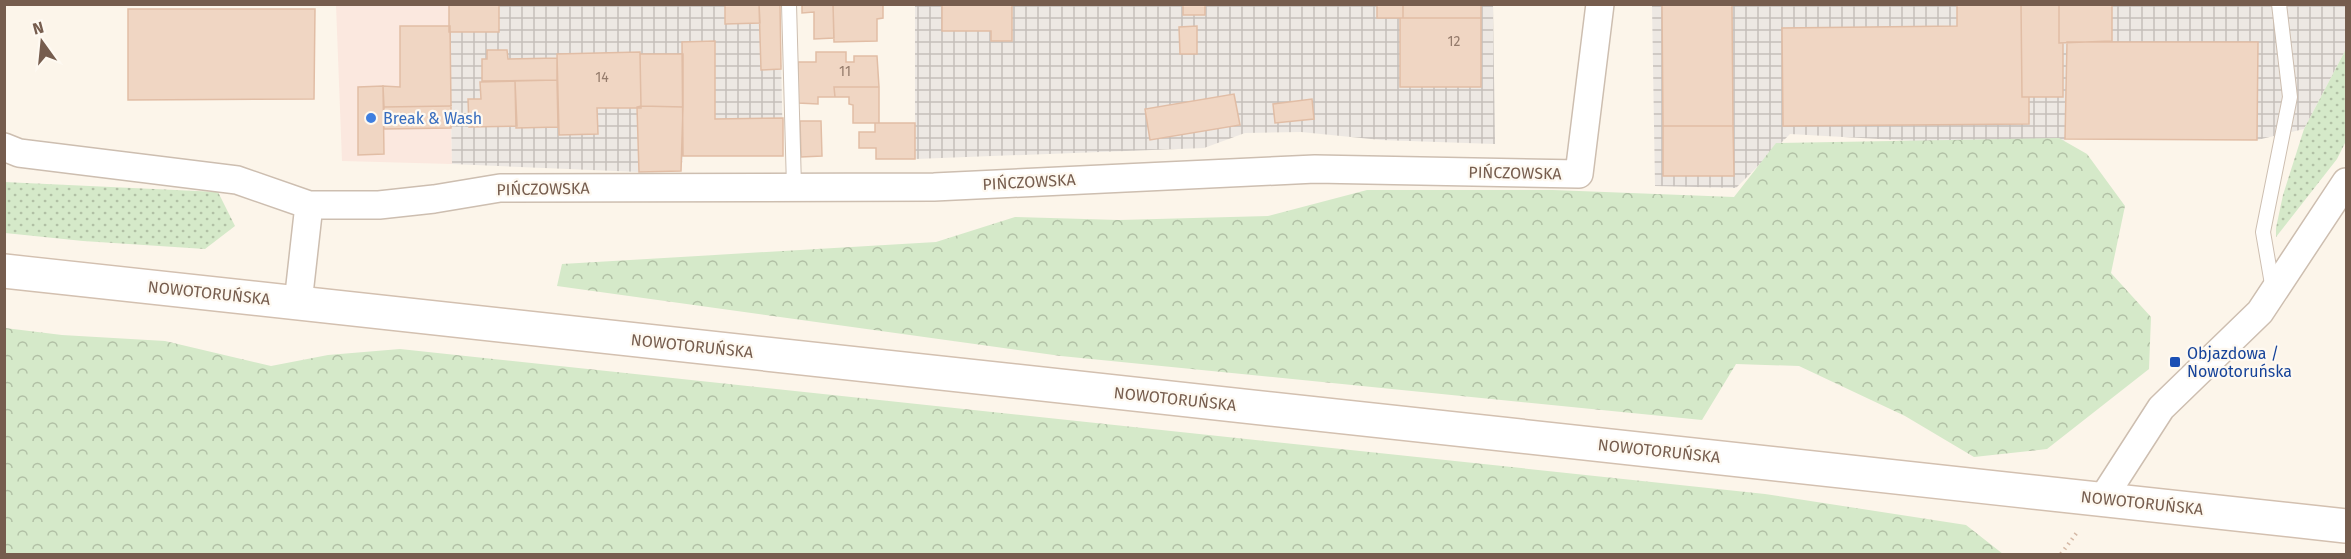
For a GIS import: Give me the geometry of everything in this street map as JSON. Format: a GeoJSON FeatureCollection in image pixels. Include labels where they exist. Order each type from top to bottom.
{"type":"FeatureCollection","features":[{"type":"Feature","properties":{"kind":"main road","name":"NOWOTORUŃSKA"},"geometry":{"type":"LineString","coordinates":[[4,271],[2346,526]]}},
{"type":"Feature","properties":{"kind":"street","name":"PIŃCZOWSKA"},"geometry":{"type":"LineString","coordinates":[[4,147],[19,153],[237,180],[309,205],[379,205],[500,188],[934,187],[1314,169],[1579,174],[1600,4]]}},
{"type":"Feature","properties":{"kind":"street"},"geometry":{"type":"LineString","coordinates":[[2103,498],[2161,408],[2260,312],[2346,182]]}},
{"type":"Feature","properties":{"kind":"street"},"geometry":{"type":"LineString","coordinates":[[298,303],[309,205]]}},
{"type":"Feature","properties":{"kind":"lane"},"geometry":{"type":"LineString","coordinates":[[789,4],[794,187]]}},
{"type":"Feature","properties":{"kind":"lane"},"geometry":{"type":"LineString","coordinates":[[2274,292],[2263,231],[2290,97],[2279,4]]}},
{"type":"Feature","properties":{"kind":"shaded area"},"geometry":{"type":"Polygon","coordinates":[[[336,5],[449,5],[452,164],[342,161],[336,5]]]}},
{"type":"Feature","properties":{"kind":"shaded area"},"geometry":{"type":"Polygon","coordinates":[[[449,5],[780,5],[783,156],[683,156],[681,171],[639,172],[452,164],[449,5]]]}},
{"type":"Feature","properties":{"kind":"shaded area"},"geometry":{"type":"Polygon","coordinates":[[[915,5],[1493,5],[1495,144],[1381,140],[1301,132],[1245,133],[1204,148],[915,159],[915,5]]]}},
{"type":"Feature","properties":{"kind":"shaded area"},"geometry":{"type":"Polygon","coordinates":[[[1652,5],[2346,5],[2346,49],[2304,129],[2257,140],[2066,139],[2055,149],[1790,134],[1736,188],[1655,186],[1652,5]]]}},
{"type":"Feature","properties":{"kind":"green space"},"geometry":{"type":"Polygon","coordinates":[[[2346,49],[2346,141],[2337,159],[2276,237],[2283,195],[2304,129],[2346,49]]]}},
{"type":"Feature","properties":{"kind":"green space"},"geometry":{"type":"Polygon","coordinates":[[[2059,138],[2087,154],[2125,206],[2111,273],[2151,317],[2149,369],[2047,449],[1974,457],[1905,416],[1799,366],[1736,364],[1702,420],[1061,356],[557,286],[562,264],[936,242],[1015,217],[1119,220],[1268,216],[1367,190],[1553,190],[1734,197],[1776,143],[2059,138]]]}},
{"type":"Feature","properties":{"kind":"green space"},"geometry":{"type":"Polygon","coordinates":[[[4,182],[218,192],[235,226],[205,249],[5,233],[4,182]]]}},
{"type":"Feature","properties":{"kind":"green space"},"geometry":{"type":"Polygon","coordinates":[[[5,328],[62,335],[165,341],[271,366],[328,355],[400,349],[1765,494],[1966,525],[2003,554],[5,554],[5,328]]]}},
{"type":"Feature","properties":{"kind":"building"},"geometry":{"type":"Polygon","coordinates":[[[449,4],[499,4],[499,32],[449,32],[449,4]]]}},
{"type":"Feature","properties":{"kind":"building"},"geometry":{"type":"Polygon","coordinates":[[[725,4],[759,4],[760,23],[725,24],[725,4]]]}},
{"type":"Feature","properties":{"kind":"building"},"geometry":{"type":"Polygon","coordinates":[[[759,4],[780,4],[781,69],[761,70],[759,4]]]}},
{"type":"Feature","properties":{"kind":"building"},"geometry":{"type":"Polygon","coordinates":[[[802,4],[833,4],[834,38],[814,39],[814,12],[802,13],[802,4]]]}},
{"type":"Feature","properties":{"kind":"building"},"geometry":{"type":"Polygon","coordinates":[[[833,4],[883,4],[883,18],[877,19],[877,41],[834,42],[833,4]]]}},
{"type":"Feature","properties":{"kind":"building"},"geometry":{"type":"Polygon","coordinates":[[[942,4],[1012,4],[1012,41],[991,41],[991,31],[942,31],[942,4]]]}},
{"type":"Feature","properties":{"kind":"building"},"geometry":{"type":"Polygon","coordinates":[[[1183,4],[1205,4],[1205,15],[1183,15],[1183,4]]]}},
{"type":"Feature","properties":{"kind":"building"},"geometry":{"type":"Polygon","coordinates":[[[1377,4],[1403,4],[1403,18],[1377,18],[1377,4]]]}},
{"type":"Feature","properties":{"kind":"building"},"geometry":{"type":"Polygon","coordinates":[[[1403,4],[1481,4],[1481,18],[1403,18],[1403,4]]]}},
{"type":"Feature","properties":{"kind":"building"},"geometry":{"type":"Polygon","coordinates":[[[1662,4],[1732,4],[1733,126],[1663,126],[1662,4]]]}},
{"type":"Feature","properties":{"kind":"building"},"geometry":{"type":"Polygon","coordinates":[[[1957,4],[2021,4],[2022,97],[2029,97],[2029,124],[1783,126],[1782,28],[1957,26],[1957,4]]]}},
{"type":"Feature","properties":{"kind":"building"},"geometry":{"type":"Polygon","coordinates":[[[2021,4],[2059,4],[2059,43],[2063,43],[2063,97],[2022,97],[2021,4]]]}},
{"type":"Feature","properties":{"kind":"building"},"geometry":{"type":"Polygon","coordinates":[[[2059,4],[2112,4],[2112,41],[2059,43],[2059,4]]]}},
{"type":"Feature","properties":{"kind":"building"},"geometry":{"type":"Polygon","coordinates":[[[128,9],[315,9],[314,99],[128,100],[128,9]]]}},
{"type":"Feature","properties":{"kind":"building"},"geometry":{"type":"Polygon","coordinates":[[[1400,18],[1481,18],[1481,87],[1400,87],[1400,18]]]}},
{"type":"Feature","properties":{"kind":"building"},"geometry":{"type":"Polygon","coordinates":[[[400,26],[450,26],[451,106],[384,107],[383,86],[400,87],[400,26]]]}},
{"type":"Feature","properties":{"kind":"building"},"geometry":{"type":"Polygon","coordinates":[[[1197,26],[1197,54],[1180,54],[1179,27],[1197,26]]]}},
{"type":"Feature","properties":{"kind":"building"},"geometry":{"type":"Polygon","coordinates":[[[715,41],[715,119],[783,118],[783,156],[683,156],[682,42],[715,41]]]}},
{"type":"Feature","properties":{"kind":"building"},"geometry":{"type":"Polygon","coordinates":[[[2067,42],[2258,42],[2257,140],[2065,139],[2067,42]]]}},
{"type":"Feature","properties":{"kind":"building"},"geometry":{"type":"Polygon","coordinates":[[[487,50],[507,50],[508,59],[557,58],[557,80],[482,81],[482,59],[487,59],[487,50]]]}},
{"type":"Feature","properties":{"kind":"building"},"geometry":{"type":"Polygon","coordinates":[[[640,52],[641,108],[597,108],[598,134],[559,135],[557,54],[640,52]]]}},
{"type":"Feature","properties":{"kind":"building"},"geometry":{"type":"Polygon","coordinates":[[[816,52],[846,52],[846,62],[854,62],[854,56],[877,56],[879,87],[834,87],[835,97],[818,97],[818,104],[798,103],[798,62],[816,62],[816,52]]]}},
{"type":"Feature","properties":{"kind":"building"},"geometry":{"type":"Polygon","coordinates":[[[640,54],[683,54],[683,107],[641,106],[640,54]]]}},
{"type":"Feature","properties":{"kind":"building"},"geometry":{"type":"Polygon","coordinates":[[[557,80],[558,127],[516,128],[515,81],[557,80]]]}},
{"type":"Feature","properties":{"kind":"building"},"geometry":{"type":"Polygon","coordinates":[[[515,81],[517,126],[469,127],[468,99],[481,99],[480,82],[515,81]]]}},
{"type":"Feature","properties":{"kind":"building","name":"Break & Wash"},"geometry":{"type":"Polygon","coordinates":[[[383,86],[384,154],[358,155],[358,87],[383,86]]]}},
{"type":"Feature","properties":{"kind":"building"},"geometry":{"type":"Polygon","coordinates":[[[834,87],[879,87],[879,123],[853,123],[853,105],[849,104],[849,97],[835,97],[834,87]]]}},
{"type":"Feature","properties":{"kind":"building"},"geometry":{"type":"Polygon","coordinates":[[[1234,94],[1240,125],[1150,140],[1145,109],[1234,94]]]}},
{"type":"Feature","properties":{"kind":"building"},"geometry":{"type":"Polygon","coordinates":[[[1312,99],[1314,119],[1275,123],[1273,104],[1312,99]]]}},
{"type":"Feature","properties":{"kind":"building"},"geometry":{"type":"Polygon","coordinates":[[[451,106],[451,128],[384,129],[384,107],[451,106]]]}},
{"type":"Feature","properties":{"kind":"building"},"geometry":{"type":"Polygon","coordinates":[[[637,107],[683,107],[681,171],[639,172],[637,107]]]}},
{"type":"Feature","properties":{"kind":"building"},"geometry":{"type":"Polygon","coordinates":[[[800,121],[821,121],[822,156],[801,157],[800,121]]]}},
{"type":"Feature","properties":{"kind":"building"},"geometry":{"type":"Polygon","coordinates":[[[875,123],[915,123],[915,159],[876,159],[876,148],[859,148],[859,132],[875,132],[875,123]]]}},
{"type":"Feature","properties":{"kind":"building"},"geometry":{"type":"Polygon","coordinates":[[[1663,126],[1733,126],[1734,176],[1663,176],[1663,126]]]}},
{"type":"Feature","properties":{"kind":"place","name":"Break & Wash"},"geometry":{"type":"Point","coordinates":[371,118]}},
{"type":"Feature","properties":{"kind":"place","name":"Objazdowa / Nowotoruńska"},"geometry":{"type":"Point","coordinates":[2175,362]}}]}
